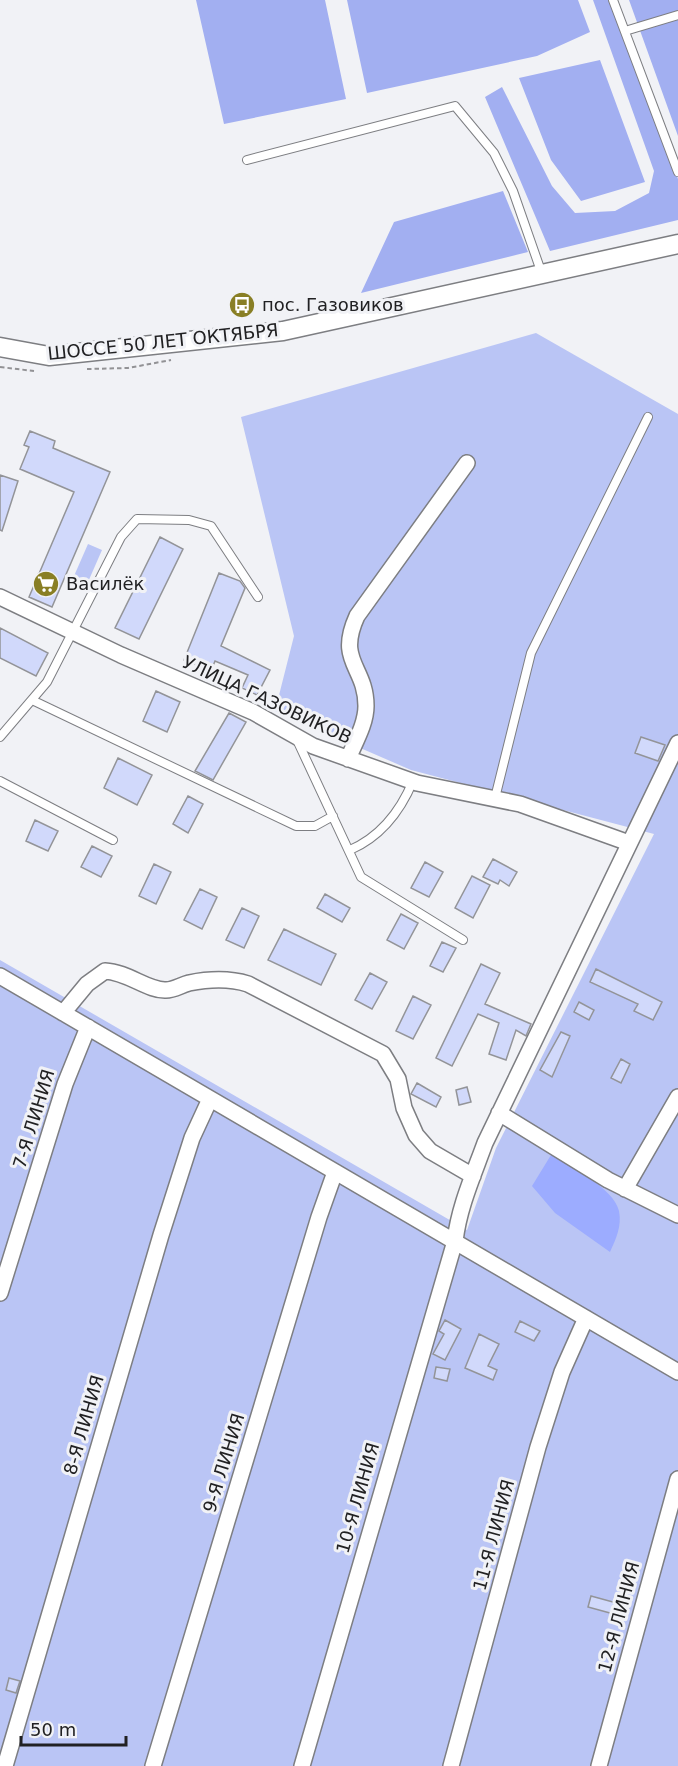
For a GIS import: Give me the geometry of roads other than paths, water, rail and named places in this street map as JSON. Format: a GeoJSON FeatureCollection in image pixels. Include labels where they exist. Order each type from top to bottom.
{"type":"FeatureCollection","features":[{"type":"Feature","properties":{"kind":"street","name":"ШОССЕ 50 ЛЕТ ОКТЯБРЯ"},"geometry":{"type":"LineString","coordinates":[[0,347],[50,356],[283,331],[678,244]]}},
{"type":"Feature","properties":{"kind":"street"},"geometry":{"type":"LineString","coordinates":[[348,759],[364,722],[366,704],[348,645],[349,634],[357,616],[467,463]]}},
{"type":"Feature","properties":{"kind":"street","name":"УЛИЦА ГАЗОВИКОВ"},"geometry":{"type":"LineString","coordinates":[[0,597],[253,712],[313,746],[413,781],[495,798],[589,826],[629,843]]}},
{"type":"Feature","properties":{"kind":"street","name":"10-Я ЛИНИЯ"},"geometry":{"type":"LineString","coordinates":[[302,1766],[454,1241],[458,1219],[473,1176],[500,1113],[678,743]]}},
{"type":"Feature","properties":{"kind":"street"},"geometry":{"type":"LineString","coordinates":[[63,1013],[87,984],[105,971],[128,975],[151,987],[166,990],[189,983],[226,979],[248,984],[383,1054],[398,1079],[404,1108],[416,1135],[430,1151],[473,1176]]}},
{"type":"Feature","properties":{"kind":"street"},"geometry":{"type":"LineString","coordinates":[[0,976],[678,1372]]}},
{"type":"Feature","properties":{"kind":"street","name":"7-Я ЛИНИЯ"},"geometry":{"type":"LineString","coordinates":[[0,1293],[65,1084],[88,1027]]}},
{"type":"Feature","properties":{"kind":"street"},"geometry":{"type":"LineString","coordinates":[[625,1189],[678,1097]]}},
{"type":"Feature","properties":{"kind":"street","name":"8-Я ЛИНИЯ"},"geometry":{"type":"LineString","coordinates":[[5,1766],[161,1235],[195,1129],[210,1099]]}},
{"type":"Feature","properties":{"kind":"street"},"geometry":{"type":"LineString","coordinates":[[500,1113],[625,1189],[678,1215]]}},
{"type":"Feature","properties":{"kind":"street","name":"9-Я ЛИНИЯ"},"geometry":{"type":"LineString","coordinates":[[153,1766],[319,1217],[335,1172]]}},
{"type":"Feature","properties":{"kind":"street","name":"11-Я ЛИНИЯ"},"geometry":{"type":"LineString","coordinates":[[451,1766],[538,1447],[562,1372],[586,1318]]}},
{"type":"Feature","properties":{"kind":"street","name":"12-Я ЛИНИЯ"},"geometry":{"type":"LineString","coordinates":[[599,1766],[678,1479]]}},
{"type":"Feature","properties":{"kind":"lane"},"geometry":{"type":"LineString","coordinates":[[613,0],[678,172]]}},
{"type":"Feature","properties":{"kind":"lane"},"geometry":{"type":"LineString","coordinates":[[625,31],[678,15]]}},
{"type":"Feature","properties":{"kind":"lane"},"geometry":{"type":"LineString","coordinates":[[247,160],[455,106],[494,153],[513,191],[542,273]]}},
{"type":"Feature","properties":{"kind":"lane"},"geometry":{"type":"LineString","coordinates":[[495,798],[531,653],[648,417]]}},
{"type":"Feature","properties":{"kind":"lane"},"geometry":{"type":"LineString","coordinates":[[0,737],[48,682],[121,537],[137,519],[189,520],[211,526],[258,597]]}},
{"type":"Feature","properties":{"kind":"lane"},"geometry":{"type":"LineString","coordinates":[[32,700],[296,826],[315,826],[333,816]]}},
{"type":"Feature","properties":{"kind":"lane"},"geometry":{"type":"LineString","coordinates":[[295,736],[350,850],[353,865],[361,877],[463,940]]}},
{"type":"Feature","properties":{"kind":"lane"},"geometry":{"type":"LineString","coordinates":[[0,781],[113,840]]}},
{"type":"Feature","properties":{"kind":"lane"},"geometry":{"type":"LineString","coordinates":[[350,850],[366,843],[387,825],[401,806],[413,781]]}},
{"type":"Feature","properties":{"kind":"place","name":"пос. Газовиков"},"geometry":{"type":"Point","coordinates":[242,305]}},
{"type":"Feature","properties":{"kind":"place","name":"Василёк"},"geometry":{"type":"Point","coordinates":[46,584]}}]}
